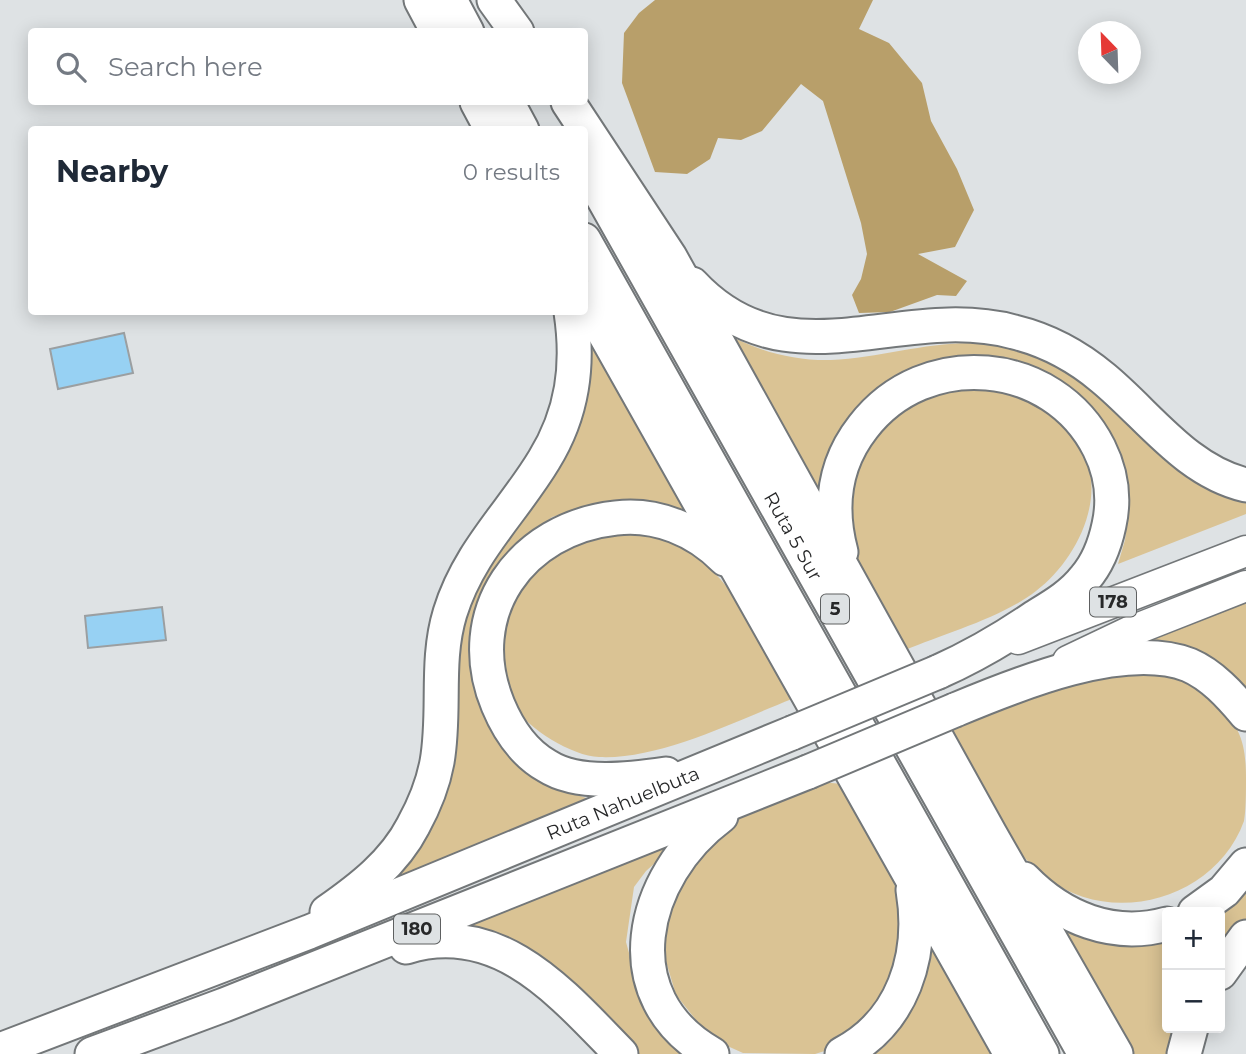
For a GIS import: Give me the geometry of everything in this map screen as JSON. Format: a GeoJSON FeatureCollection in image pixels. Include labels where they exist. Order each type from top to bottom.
{"type":"FeatureCollection","features":[{"type":"Feature","properties":{"kind":"highway"},"geometry":{"type":"LineString","coordinates":[[421,0],[437,28]]}},
{"type":"Feature","properties":{"kind":"highway"},"geometry":{"type":"LineString","coordinates":[[450,0],[465,28]]}},
{"type":"Feature","properties":{"kind":"highway"},"geometry":{"type":"LineString","coordinates":[[493,0],[508,28]]}},
{"type":"Feature","properties":{"kind":"highway"},"geometry":{"type":"LineString","coordinates":[[493,0],[514,28]]}},
{"type":"Feature","properties":{"kind":"highway"},"geometry":{"type":"LineString","coordinates":[[479,105],[490,126]]}},
{"type":"Feature","properties":{"kind":"highway"},"geometry":{"type":"LineString","coordinates":[[509,105],[520,126]]}},
{"type":"Feature","properties":{"kind":"highway"},"geometry":{"type":"LineString","coordinates":[[551,105],[563,126]]}},
{"type":"Feature","properties":{"kind":"highway"},"geometry":{"type":"LineString","coordinates":[[570,105],[584,126]]}},
{"type":"Feature","properties":{"kind":"highway"},"geometry":{"type":"LineString","coordinates":[[588,132],[670,257],[990,834],[1116,1054]]}},
{"type":"Feature","properties":{"kind":"highway","name":"Ruta 5 Sur"},"geometry":{"type":"LineString","coordinates":[[588,171],[1085,1054]]}},
{"type":"Feature","properties":{"kind":"highway","name":"Ruta 5 Sur"},"geometry":{"type":"LineString","coordinates":[[588,247],[1042,1054]]}},
{"type":"Feature","properties":{"kind":"highway"},"geometry":{"type":"LineString","coordinates":[[670,257],[695,288],[726,313],[762,330],[780,335],[825,338],[919,325],[968,324],[1003,329],[1038,340],[1083,363],[1104,378],[1187,455],[1221,475],[1246,485]]}},
{"type":"Feature","properties":{"kind":"highway"},"geometry":{"type":"LineString","coordinates":[[588,304],[1011,1054]]}},
{"type":"Feature","properties":{"kind":"highway"},"geometry":{"type":"LineString","coordinates":[[274,945],[325,914],[359,889],[389,861],[418,817],[428,795],[437,762],[443,642],[450,613],[475,558],[492,530],[544,460],[561,424],[569,402],[576,356],[571,315]]}},
{"type":"Feature","properties":{"kind":"highway"},"geometry":{"type":"LineString","coordinates":[[856,594],[837,538],[834,518],[835,489],[848,450],[869,419],[905,390],[927,379],[947,374],[992,373],[1030,384],[1068,407],[1093,435],[1109,471],[1112,513],[1102,550],[1084,580],[1062,600],[980,653]]}},
{"type":"Feature","properties":{"kind":"highway"},"geometry":{"type":"LineString","coordinates":[[700,770],[597,779],[569,775],[547,767],[517,739],[504,721],[495,699],[488,666],[487,637],[491,619],[506,583],[536,548],[556,535],[598,520],[638,516],[660,520],[690,533],[717,551],[741,574]]}},
{"type":"Feature","properties":{"kind":"highway","name":"Ruta Nahuelbuta"},"geometry":{"type":"LineString","coordinates":[[0,1050],[274,945],[597,814],[980,653]]}},
{"type":"Feature","properties":{"kind":"highway"},"geometry":{"type":"LineString","coordinates":[[1010,687],[1101,662],[1126,657],[1154,656],[1191,666],[1206,675],[1246,714]]}},
{"type":"Feature","properties":{"kind":"highway","name":"Ruta Nahuelbuta"},"geometry":{"type":"LineString","coordinates":[[92,1054],[224,1005],[741,800],[1010,687]]}},
{"type":"Feature","properties":{"kind":"highway"},"geometry":{"type":"LineString","coordinates":[[712,1054],[682,1032],[659,1003],[649,971],[648,937],[660,894],[684,850],[741,800]]}},
{"type":"Feature","properties":{"kind":"highway"},"geometry":{"type":"LineString","coordinates":[[990,834],[1020,876],[1038,893],[1070,915],[1085,922],[1121,929],[1162,925]]}},
{"type":"Feature","properties":{"kind":"highway"},"geometry":{"type":"LineString","coordinates":[[1202,907],[1224,891],[1246,865]]}},
{"type":"Feature","properties":{"kind":"highway"},"geometry":{"type":"LineString","coordinates":[[842,1054],[861,1042],[887,1017],[906,984],[912,965],[917,927],[908,871]]}},
{"type":"Feature","properties":{"kind":"highway"},"geometry":{"type":"LineString","coordinates":[[1223,970],[1246,937]]}},
{"type":"Feature","properties":{"kind":"highway"},"geometry":{"type":"LineString","coordinates":[[224,1005],[417,944],[456,941],[498,952],[522,963],[544,978],[621,1054]]}},
{"type":"Feature","properties":{"kind":"highway"},"geometry":{"type":"LineString","coordinates":[[1184,1054],[1190,1033]]}},
{"type":"Feature","properties":{"kind":"main road","name":"Ruta Nahuelbuta"},"geometry":{"type":"LineString","coordinates":[[980,653],[1246,551]]}},
{"type":"Feature","properties":{"kind":"main road","name":"Ruta Nahuelbuta"},"geometry":{"type":"LineString","coordinates":[[1010,687],[1129,632],[1246,586]]}},
{"type":"Feature","properties":{"kind":"shaded area"},"geometry":{"type":"Polygon","coordinates":[[[655,0],[873,0],[859,29],[889,43],[922,83],[931,121],[957,169],[974,210],[955,247],[918,254],[967,281],[956,296],[937,295],[890,312],[859,313],[852,295],[861,279],[867,254],[861,223],[823,101],[801,84],[762,131],[741,140],[718,138],[710,159],[687,174],[655,172],[622,83],[624,33],[639,13],[655,0]]]}},
{"type":"Feature","properties":{"kind":"shaded area"},"geometry":{"type":"Polygon","coordinates":[[[715,327],[742,342],[770,352],[815,360],[849,359],[956,343],[999,346],[1036,356],[1071,371],[1246,498],[1246,514],[1118,564],[1125,540],[1127,491],[1075,398],[908,376],[822,512],[715,327]]]}},
{"type":"Feature","properties":{"kind":"shaded area"},"geometry":{"type":"Polygon","coordinates":[[[585,332],[698,524],[614,504],[595,505],[552,517],[518,544],[472,636],[569,792],[589,799],[360,900],[400,870],[462,617],[585,332]]]}},
{"type":"Feature","properties":{"kind":"shaded area"},"geometry":{"type":"Polygon","coordinates":[[[1005,385],[1054,414],[1076,440],[1083,453],[1091,481],[1091,499],[1081,534],[1061,566],[1036,591],[990,617],[905,650],[860,570],[848,538],[845,512],[857,459],[892,414],[944,386],[1005,385]]]}},
{"type":"Feature","properties":{"kind":"shaded area"},"geometry":{"type":"Polygon","coordinates":[[[614,530],[657,537],[682,548],[704,563],[740,604],[792,699],[672,746],[622,756],[599,757],[576,752],[529,724],[514,706],[507,687],[502,646],[505,612],[521,585],[545,555],[614,530]]]}},
{"type":"Feature","properties":{"kind":"shaded area"},"geometry":{"type":"Polygon","coordinates":[[[1246,599],[1246,692],[1171,644],[1151,640],[1246,599]]]}},
{"type":"Feature","properties":{"kind":"shaded area"},"geometry":{"type":"Polygon","coordinates":[[[1113,666],[1170,673],[1196,680],[1236,727],[1243,744],[1246,766],[1244,821],[1230,848],[1211,870],[1187,886],[1159,897],[1131,903],[1101,901],[1073,893],[1047,878],[1030,863],[1001,829],[945,732],[1007,702],[1113,666]]]}},
{"type":"Feature","properties":{"kind":"shaded area"},"geometry":{"type":"Polygon","coordinates":[[[818,782],[844,784],[894,883],[904,923],[894,990],[831,1049],[815,1054],[743,1053],[723,1044],[704,1030],[676,995],[665,958],[668,902],[727,823],[818,782]]]}},
{"type":"Feature","properties":{"kind":"shaded area"},"geometry":{"type":"Polygon","coordinates":[[[681,840],[646,871],[634,887],[626,942],[637,982],[692,1054],[639,1054],[622,1036],[457,931],[681,840]]]}},
{"type":"Feature","properties":{"kind":"shaded area"},"geometry":{"type":"Polygon","coordinates":[[[1246,883],[1246,920],[1225,945],[1225,907],[1246,883]]]}},
{"type":"Feature","properties":{"kind":"shaded area"},"geometry":{"type":"Polygon","coordinates":[[[1048,916],[1162,933],[1162,1033],[1175,1033],[1170,1054],[1123,1054],[1048,916]]]}},
{"type":"Feature","properties":{"kind":"shaded area"},"geometry":{"type":"Polygon","coordinates":[[[929,928],[1000,1054],[875,1054],[900,1029],[908,1014],[919,980],[929,928]]]}},
{"type":"Feature","properties":{"kind":"building"},"geometry":{"type":"Polygon","coordinates":[[[124,333],[133,373],[58,389],[50,349],[124,333]]]}},
{"type":"Feature","properties":{"kind":"building"},"geometry":{"type":"Polygon","coordinates":[[[162,607],[166,640],[88,648],[85,616],[162,607]]]}}]}
